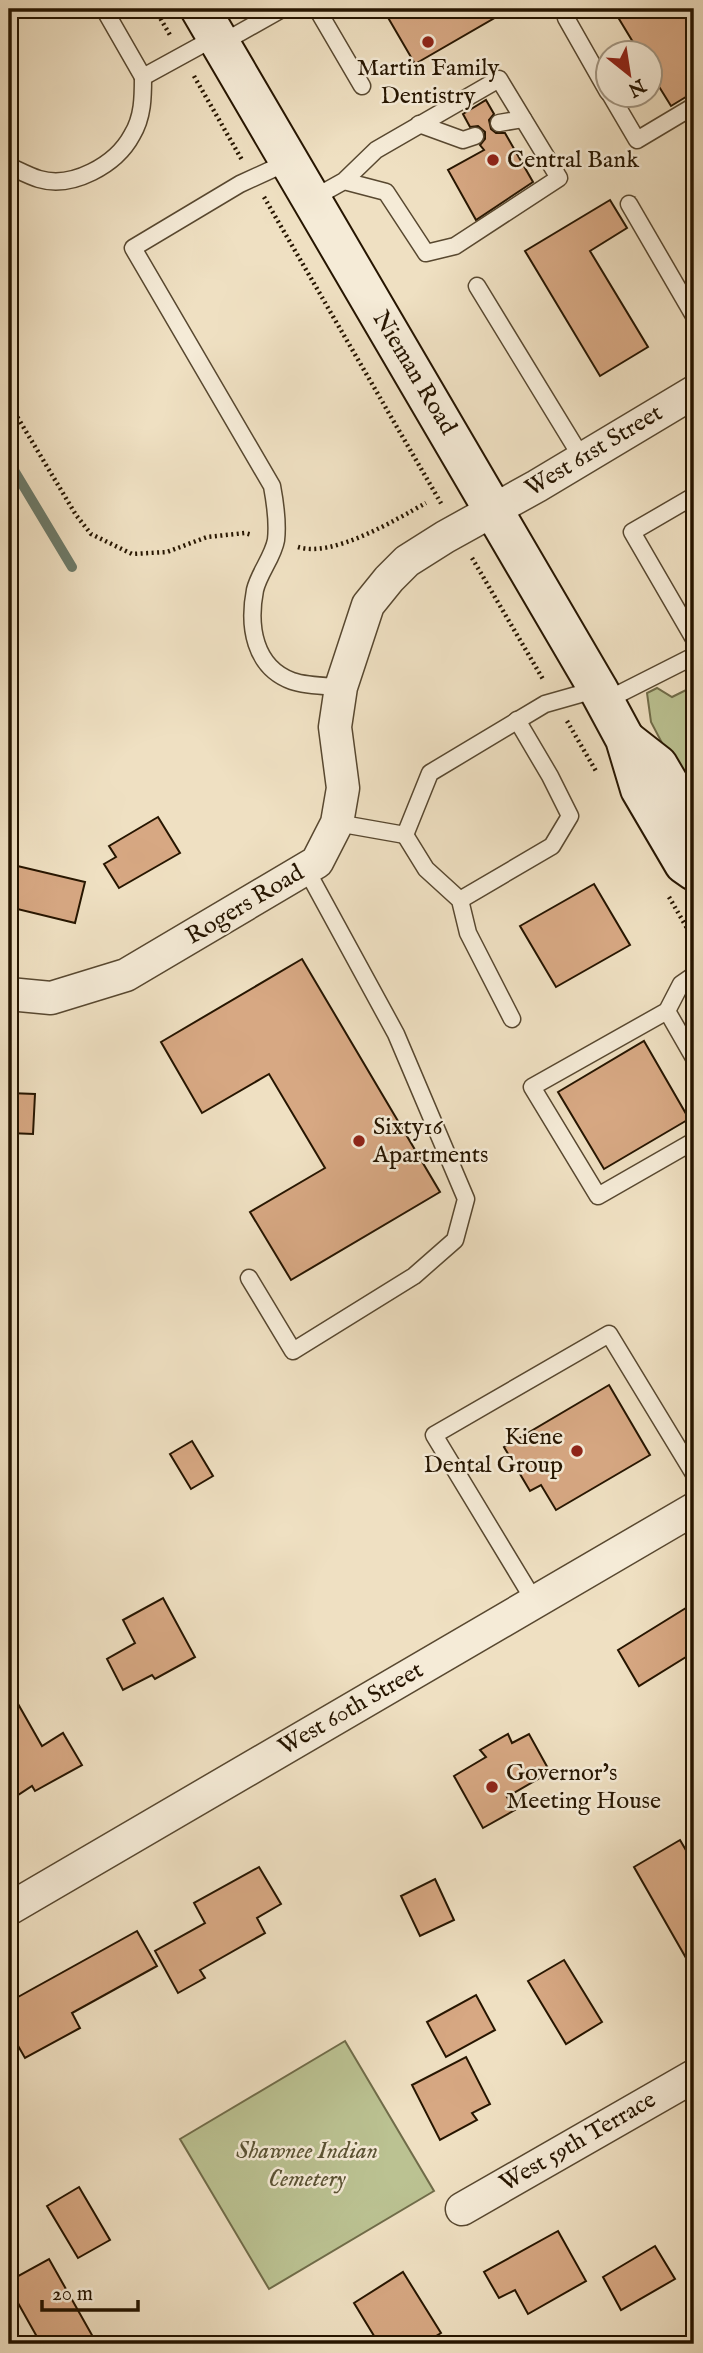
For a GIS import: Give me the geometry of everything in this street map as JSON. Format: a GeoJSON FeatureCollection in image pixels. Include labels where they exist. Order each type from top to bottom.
{"type":"FeatureCollection","features":[{"type":"Feature","properties":{"kind":"main road","name":"Nieman Road"},"geometry":{"type":"LineString","coordinates":[[212,30],[602,695],[625,739],[640,789],[684,864],[680,881]]}},
{"type":"Feature","properties":{"kind":"main road","name":"Nieman Road"},"geometry":{"type":"LineString","coordinates":[[625,739],[658,765],[694,826]]}},
{"type":"Feature","properties":{"kind":"street","name":"West 61st Street"},"geometry":{"type":"LineString","coordinates":[[494,511],[694,392]]}},
{"type":"Feature","properties":{"kind":"street","name":"Rogers Road"},"geometry":{"type":"LineString","coordinates":[[9,994],[51,998],[126,975],[317,862],[337,823],[343,788],[335,727],[341,687],[368,605],[407,561],[494,511]]}},
{"type":"Feature","properties":{"kind":"street","name":"West 60th Street"},"geometry":{"type":"LineString","coordinates":[[9,1909],[694,1508]]}},
{"type":"Feature","properties":{"kind":"street","name":"West 59th Terrace"},"geometry":{"type":"LineString","coordinates":[[461,2209],[694,2076]]}},
{"type":"Feature","properties":{"kind":"lane"},"geometry":{"type":"LineString","coordinates":[[9,166],[39,179],[60,182],[76,179],[109,160],[127,143],[138,123],[143,104],[144,77],[104,9]]}},
{"type":"Feature","properties":{"kind":"lane"},"geometry":{"type":"LineString","coordinates":[[144,77],[182,56],[212,30],[282,9]]}},
{"type":"Feature","properties":{"kind":"lane"},"geometry":{"type":"LineString","coordinates":[[317,9],[362,86]]}},
{"type":"Feature","properties":{"kind":"lane"},"geometry":{"type":"LineString","coordinates":[[571,9],[566,18],[594,67]]}},
{"type":"Feature","properties":{"kind":"lane"},"geometry":{"type":"LineString","coordinates":[[310,200],[344,181],[376,150],[499,79],[559,178],[455,246],[426,253],[386,192],[344,181]]}},
{"type":"Feature","properties":{"kind":"lane"},"geometry":{"type":"LineString","coordinates":[[618,108],[636,140],[694,106]]}},
{"type":"Feature","properties":{"kind":"lane"},"geometry":{"type":"LineString","coordinates":[[499,122],[523,119]]}},
{"type":"Feature","properties":{"kind":"lane"},"geometry":{"type":"LineString","coordinates":[[419,124],[463,140],[475,136]]}},
{"type":"Feature","properties":{"kind":"lane"},"geometry":{"type":"LineString","coordinates":[[288,162],[253,178],[133,248],[272,486],[276,541],[256,589],[252,626],[258,652],[271,669],[293,681],[341,687]]}},
{"type":"Feature","properties":{"kind":"lane"},"geometry":{"type":"LineString","coordinates":[[629,204],[694,316]]}},
{"type":"Feature","properties":{"kind":"lane"},"geometry":{"type":"LineString","coordinates":[[477,286],[582,458]]}},
{"type":"Feature","properties":{"kind":"lane"},"geometry":{"type":"LineString","coordinates":[[694,496],[632,533],[694,639]]}},
{"type":"Feature","properties":{"kind":"lane"},"geometry":{"type":"LineString","coordinates":[[405,835],[430,773],[545,704],[602,695],[694,656]]}},
{"type":"Feature","properties":{"kind":"lane"},"geometry":{"type":"LineString","coordinates":[[460,900],[552,846],[570,816],[517,720]]}},
{"type":"Feature","properties":{"kind":"lane"},"geometry":{"type":"LineString","coordinates":[[337,823],[405,835],[426,869],[460,900],[468,933],[512,1019]]}},
{"type":"Feature","properties":{"kind":"lane"},"geometry":{"type":"LineString","coordinates":[[249,1278],[293,1351],[414,1276],[455,1240],[466,1199],[396,1034],[306,869]]}},
{"type":"Feature","properties":{"kind":"lane"},"geometry":{"type":"LineString","coordinates":[[694,975],[681,984],[667,1011],[532,1087],[598,1196],[694,1141]]}},
{"type":"Feature","properties":{"kind":"lane"},"geometry":{"type":"LineString","coordinates":[[667,1011],[694,1058]]}},
{"type":"Feature","properties":{"kind":"lane"},"geometry":{"type":"LineString","coordinates":[[535,1602],[434,1435],[609,1334],[694,1474]]}},
{"type":"Feature","properties":{"kind":"path"},"geometry":{"type":"LineString","coordinates":[[155,9],[597,773]]}},
{"type":"Feature","properties":{"kind":"path"},"geometry":{"type":"LineString","coordinates":[[9,403],[76,515],[91,534]]}},
{"type":"Feature","properties":{"kind":"path"},"geometry":{"type":"LineString","coordinates":[[680,881],[694,940]]}},
{"type":"Feature","properties":{"kind":"green space"},"geometry":{"type":"Polygon","coordinates":[[[694,686],[694,804],[651,722],[647,693],[657,688],[672,697],[694,686]]]}},
{"type":"Feature","properties":{"kind":"green space","name":"Shawnee Indian Cemetery"},"geometry":{"type":"Polygon","coordinates":[[[345,2041],[434,2191],[269,2289],[180,2139],[345,2041]]]}},
{"type":"Feature","properties":{"kind":"building","name":"Martin Family Dentistry"},"geometry":{"type":"Polygon","coordinates":[[[383,9],[510,9],[415,64],[383,9]]]}},
{"type":"Feature","properties":{"kind":"building"},"geometry":{"type":"Polygon","coordinates":[[[613,9],[683,9],[694,27],[694,92],[671,106],[664,95],[664,38],[631,38],[613,9]]]}},
{"type":"Feature","properties":{"kind":"building","name":"Central Bank"},"geometry":{"type":"Polygon","coordinates":[[[486,100],[494,114],[489,120],[491,129],[496,133],[505,133],[533,182],[476,220],[448,170],[484,150],[480,145],[485,139],[485,132],[478,126],[470,127],[463,114],[486,100]]]}},
{"type":"Feature","properties":{"kind":"building"},"geometry":{"type":"Polygon","coordinates":[[[610,200],[627,228],[590,251],[648,347],[600,376],[525,251],[610,200]]]}},
{"type":"Feature","properties":{"kind":"building"},"geometry":{"type":"Polygon","coordinates":[[[158,817],[180,853],[119,888],[104,864],[116,857],[109,846],[158,817]]]}},
{"type":"Feature","properties":{"kind":"building"},"geometry":{"type":"Polygon","coordinates":[[[9,864],[85,882],[75,923],[9,907],[9,864]]]}},
{"type":"Feature","properties":{"kind":"building"},"geometry":{"type":"Polygon","coordinates":[[[594,884],[630,945],[556,987],[520,926],[594,884]]]}},
{"type":"Feature","properties":{"kind":"building","name":"Sixty16 Apartments"},"geometry":{"type":"Polygon","coordinates":[[[302,959],[440,1192],[291,1280],[250,1212],[325,1168],[269,1074],[202,1113],[161,1042],[302,959]]]}},
{"type":"Feature","properties":{"kind":"building"},"geometry":{"type":"Polygon","coordinates":[[[644,1041],[689,1119],[604,1169],[558,1092],[644,1041]]]}},
{"type":"Feature","properties":{"kind":"building"},"geometry":{"type":"Polygon","coordinates":[[[9,1093],[35,1094],[33,1134],[9,1133],[9,1093]]]}},
{"type":"Feature","properties":{"kind":"building","name":"Kiene Dental Group"},"geometry":{"type":"Polygon","coordinates":[[[609,1385],[650,1455],[556,1510],[541,1485],[530,1491],[504,1447],[609,1385]]]}},
{"type":"Feature","properties":{"kind":"building"},"geometry":{"type":"Polygon","coordinates":[[[192,1441],[213,1476],[191,1489],[170,1454],[192,1441]]]}},
{"type":"Feature","properties":{"kind":"building"},"geometry":{"type":"Polygon","coordinates":[[[163,1598],[195,1657],[155,1679],[152,1675],[123,1690],[107,1659],[135,1643],[123,1620],[163,1598]]]}},
{"type":"Feature","properties":{"kind":"building"},"geometry":{"type":"Polygon","coordinates":[[[694,1603],[694,1652],[639,1686],[618,1650],[694,1603]]]}},
{"type":"Feature","properties":{"kind":"building"},"geometry":{"type":"Polygon","coordinates":[[[9,1688],[42,1746],[63,1733],[82,1765],[35,1791],[32,1786],[18,1795],[9,1780],[9,1688]]]}},
{"type":"Feature","properties":{"kind":"building","name":"Governor's Meeting House"},"geometry":{"type":"Polygon","coordinates":[[[508,1734],[512,1743],[529,1734],[550,1772],[507,1797],[515,1810],[483,1828],[454,1776],[486,1757],[480,1750],[508,1734]]]}},
{"type":"Feature","properties":{"kind":"building"},"geometry":{"type":"Polygon","coordinates":[[[680,1840],[694,1864],[694,1972],[634,1867],[680,1840]]]}},
{"type":"Feature","properties":{"kind":"building"},"geometry":{"type":"Polygon","coordinates":[[[259,1867],[281,1904],[257,1918],[265,1933],[200,1970],[205,1978],[178,1993],[155,1951],[205,1923],[194,1903],[259,1867]]]}},
{"type":"Feature","properties":{"kind":"building"},"geometry":{"type":"Polygon","coordinates":[[[435,1879],[454,1920],[420,1936],[401,1896],[435,1879]]]}},
{"type":"Feature","properties":{"kind":"building"},"geometry":{"type":"Polygon","coordinates":[[[137,1931],[157,1966],[72,2013],[80,2028],[25,2058],[9,2030],[9,2002],[137,1931]]]}},
{"type":"Feature","properties":{"kind":"building"},"geometry":{"type":"Polygon","coordinates":[[[564,1960],[602,2022],[566,2044],[528,1981],[564,1960]]]}},
{"type":"Feature","properties":{"kind":"building"},"geometry":{"type":"Polygon","coordinates":[[[476,1995],[495,2030],[446,2057],[427,2022],[476,1995]]]}},
{"type":"Feature","properties":{"kind":"building"},"geometry":{"type":"Polygon","coordinates":[[[466,2057],[490,2104],[472,2113],[477,2120],[440,2140],[412,2085],[466,2057]]]}},
{"type":"Feature","properties":{"kind":"building"},"geometry":{"type":"Polygon","coordinates":[[[79,2187],[110,2240],[78,2258],[47,2206],[79,2187]]]}},
{"type":"Feature","properties":{"kind":"building"},"geometry":{"type":"Polygon","coordinates":[[[558,2231],[586,2281],[528,2314],[515,2290],[499,2298],[484,2272],[558,2231]]]}},
{"type":"Feature","properties":{"kind":"building"},"geometry":{"type":"Polygon","coordinates":[[[655,2246],[675,2279],[621,2310],[603,2277],[655,2246]]]}},
{"type":"Feature","properties":{"kind":"building"},"geometry":{"type":"Polygon","coordinates":[[[49,2259],[97,2344],[41,2344],[9,2287],[9,2281],[49,2259]]]}},
{"type":"Feature","properties":{"kind":"building"},"geometry":{"type":"Polygon","coordinates":[[[403,2272],[441,2333],[423,2344],[379,2344],[354,2303],[403,2272]]]}},
{"type":"Feature","properties":{"kind":"waterway"},"geometry":{"type":"LineString","coordinates":[[9,462],[72,567]]}},
{"type":"Feature","properties":{"kind":"place","name":"Martin Family Dentistry"},"geometry":{"type":"Point","coordinates":[428,42]}},
{"type":"Feature","properties":{"kind":"place","name":"Central Bank"},"geometry":{"type":"Point","coordinates":[493,160]}},
{"type":"Feature","properties":{"kind":"place","name":"Sixty16 Apartments"},"geometry":{"type":"Point","coordinates":[359,1141]}},
{"type":"Feature","properties":{"kind":"place","name":"Kiene Dental Group"},"geometry":{"type":"Point","coordinates":[577,1451]}},
{"type":"Feature","properties":{"kind":"place","name":"Governor's Meeting House"},"geometry":{"type":"Point","coordinates":[492,1787]}}]}
